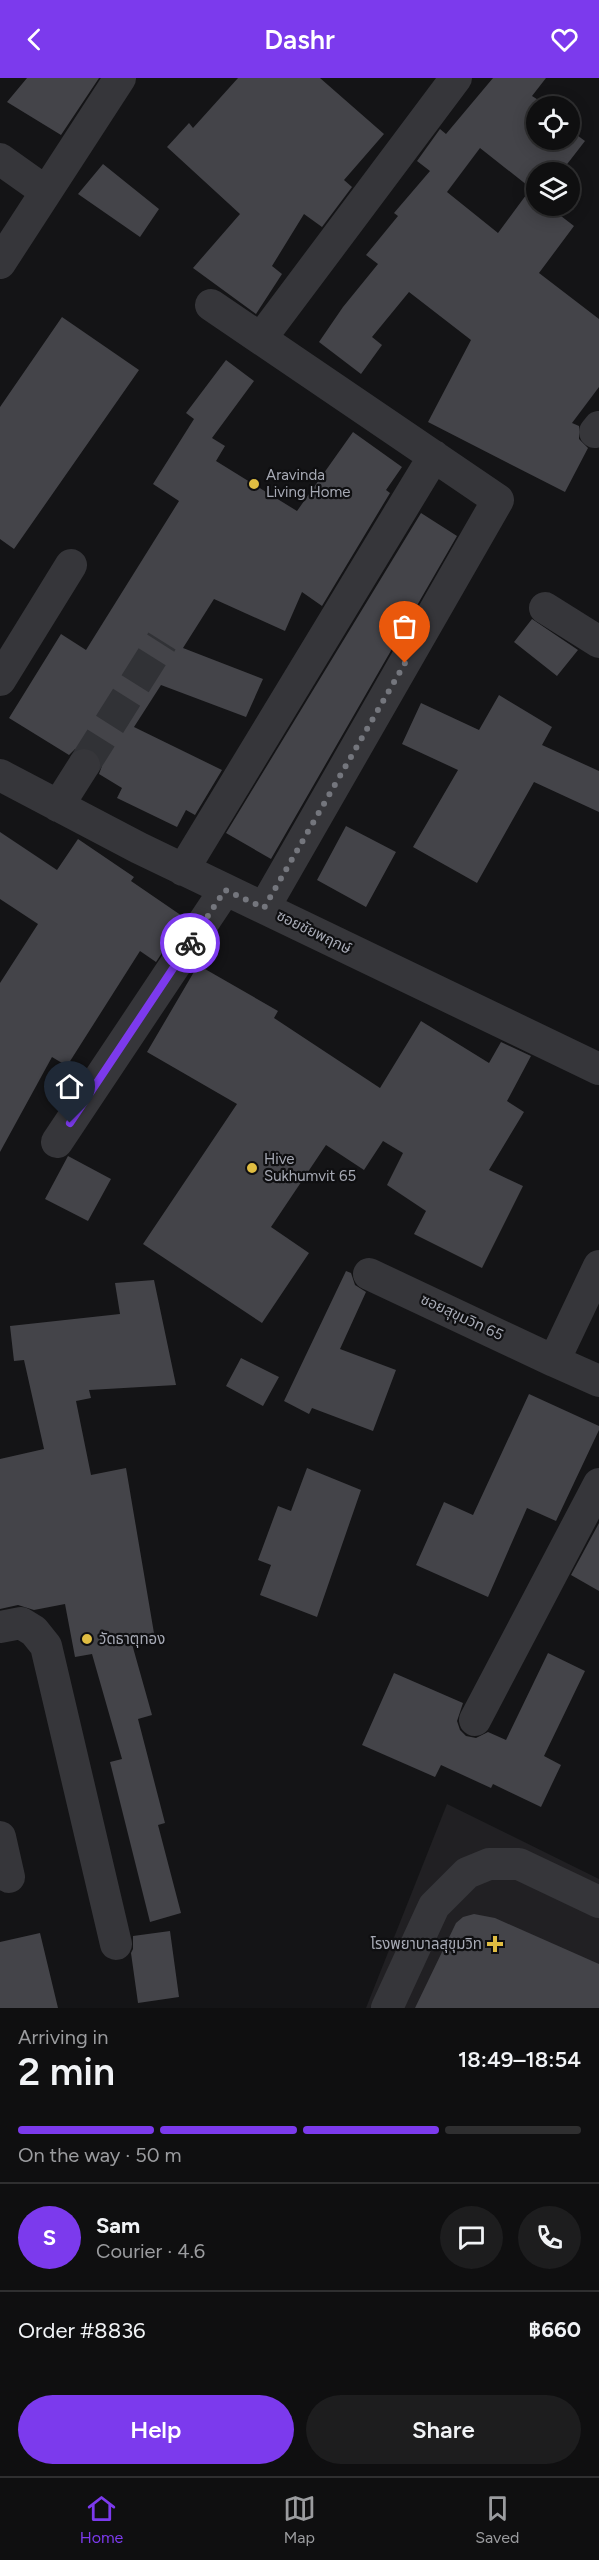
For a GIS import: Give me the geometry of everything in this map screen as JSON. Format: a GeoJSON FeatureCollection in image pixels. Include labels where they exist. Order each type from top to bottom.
{"type":"FeatureCollection","features":[{"type":"Feature","properties":{"kind":"street"},"geometry":{"type":"LineString","coordinates":[[0,263],[120,78]]}},
{"type":"Feature","properties":{"kind":"street"},"geometry":{"type":"LineString","coordinates":[[262,338],[456,78]]}},
{"type":"Feature","properties":{"kind":"street"},"geometry":{"type":"LineString","coordinates":[[0,159],[45,191]]}},
{"type":"Feature","properties":{"kind":"street"},"geometry":{"type":"LineString","coordinates":[[211,305],[498,500],[264,908]]}},
{"type":"Feature","properties":{"kind":"street"},"geometry":{"type":"LineString","coordinates":[[183,870],[434,456]]}},
{"type":"Feature","properties":{"kind":"street"},"geometry":{"type":"LineString","coordinates":[[0,680],[71,565]]}},
{"type":"Feature","properties":{"kind":"street"},"geometry":{"type":"LineString","coordinates":[[545,608],[599,642]]}},
{"type":"Feature","properties":{"kind":"street"},"geometry":{"type":"LineString","coordinates":[[58,806],[84,765]]}},
{"type":"Feature","properties":{"kind":"street","name":"ซอยชัยพฤกษ์"},"geometry":{"type":"LineString","coordinates":[[0,775],[183,870],[599,1069]]}},
{"type":"Feature","properties":{"kind":"street"},"geometry":{"type":"LineString","coordinates":[[57,1142],[225,890]]}},
{"type":"Feature","properties":{"kind":"street"},"geometry":{"type":"LineString","coordinates":[[554,1361],[599,1266]]}},
{"type":"Feature","properties":{"kind":"street","name":"ซอยสุขุมวิท 65"},"geometry":{"type":"LineString","coordinates":[[369,1274],[599,1381]]}},
{"type":"Feature","properties":{"kind":"street"},"geometry":{"type":"LineString","coordinates":[[475,1720],[599,1484]]}},
{"type":"Feature","properties":{"kind":"street"},"geometry":{"type":"LineString","coordinates":[[0,1627],[21,1623],[34,1631],[46,1646],[116,1944]]}},
{"type":"Feature","properties":{"kind":"street"},"geometry":{"type":"LineString","coordinates":[[0,1837],[9,1877]]}},
{"type":"Feature","properties":{"kind":"street"},"geometry":{"type":"LineString","coordinates":[[387,2008],[434,1906],[467,1873],[489,1864],[519,1864],[599,1902]]}},
{"type":"Feature","properties":{"kind":"shaded area","name":"โรงพยาบาลสุขุมวิท"},"geometry":{"type":"Polygon","coordinates":[[[447,1804],[599,1879],[599,2008],[366,2008],[447,1804]]]}},
{"type":"Feature","properties":{"kind":"building"},"geometry":{"type":"Polygon","coordinates":[[[27,78],[99,78],[61,135],[7,102],[27,78]]]}},
{"type":"Feature","properties":{"kind":"building"},"geometry":{"type":"Polygon","coordinates":[[[238,78],[320,78],[384,134],[344,180],[352,187],[322,227],[304,214],[272,266],[282,274],[256,314],[193,268],[240,214],[167,147],[189,123],[193,128],[238,78]]]}},
{"type":"Feature","properties":{"kind":"building"},"geometry":{"type":"Polygon","coordinates":[[[493,78],[546,78],[532,96],[526,96],[526,150],[578,150],[569,162],[526,162],[526,184],[480,148],[447,192],[498,233],[526,195],[526,216],[561,216],[574,226],[539,273],[599,319],[599,387],[572,423],[579,426],[579,439],[588,448],[565,492],[428,422],[471,340],[409,292],[372,337],[382,345],[361,374],[319,342],[343,307],[378,264],[366,255],[398,216],[394,213],[430,171],[417,161],[440,129],[446,134],[493,78]]]}},
{"type":"Feature","properties":{"kind":"building"},"geometry":{"type":"Polygon","coordinates":[[[580,137],[585,141],[580,147],[580,137]]]}},
{"type":"Feature","properties":{"kind":"building"},"geometry":{"type":"Polygon","coordinates":[[[103,164],[159,209],[140,237],[78,194],[103,164]]]}},
{"type":"Feature","properties":{"kind":"building"},"geometry":{"type":"Polygon","coordinates":[[[62,317],[139,370],[14,549],[0,539],[0,407],[62,317]]]}},
{"type":"Feature","properties":{"kind":"building"},"geometry":{"type":"Polygon","coordinates":[[[226,360],[254,381],[212,438],[225,446],[216,461],[297,511],[353,432],[402,467],[386,490],[390,493],[322,606],[302,592],[285,631],[214,599],[183,648],[263,679],[246,717],[161,685],[134,727],[222,770],[195,815],[186,810],[177,827],[117,798],[122,788],[99,774],[102,766],[100,757],[94,750],[84,747],[75,749],[69,755],[9,718],[61,634],[86,650],[179,501],[153,484],[194,419],[186,413],[226,360]]]}},
{"type":"Feature","properties":{"kind":"building"},"geometry":{"type":"Polygon","coordinates":[[[421,513],[457,536],[271,859],[226,833],[421,513]]]}},
{"type":"Feature","properties":{"kind":"building"},"geometry":{"type":"Polygon","coordinates":[[[532,619],[578,650],[557,676],[514,642],[532,619]]]}},
{"type":"Feature","properties":{"kind":"building"},"geometry":{"type":"Polygon","coordinates":[[[499,695],[552,727],[542,745],[599,771],[599,812],[534,782],[477,883],[413,847],[458,770],[402,744],[421,703],[479,730],[499,695]]]}},
{"type":"Feature","properties":{"kind":"building"},"geometry":{"type":"Polygon","coordinates":[[[346,826],[396,852],[366,907],[317,880],[346,826]]]}},
{"type":"Feature","properties":{"kind":"building"},"geometry":{"type":"Polygon","coordinates":[[[0,832],[57,870],[78,839],[134,877],[131,881],[185,918],[156,962],[140,951],[67,1066],[52,1057],[0,1152],[0,983],[38,924],[0,899],[0,832]]]}},
{"type":"Feature","properties":{"kind":"building"},"geometry":{"type":"Polygon","coordinates":[[[198,965],[278,1011],[274,1018],[380,1088],[421,1021],[489,1063],[501,1042],[531,1056],[507,1101],[524,1112],[489,1170],[523,1186],[482,1268],[414,1234],[426,1211],[387,1185],[403,1153],[383,1141],[364,1170],[326,1145],[271,1227],[309,1253],[262,1323],[143,1244],[237,1104],[147,1052],[198,965]]]}},
{"type":"Feature","properties":{"kind":"building"},"geometry":{"type":"Polygon","coordinates":[[[68,1156],[111,1179],[88,1221],[45,1199],[68,1156]]]}},
{"type":"Feature","properties":{"kind":"building"},"geometry":{"type":"Polygon","coordinates":[[[346,1271],[351,1273],[355,1285],[366,1292],[340,1349],[396,1370],[373,1431],[312,1408],[309,1414],[284,1401],[346,1271]]]}},
{"type":"Feature","properties":{"kind":"building"},"geometry":{"type":"Polygon","coordinates":[[[154,1280],[176,1385],[89,1390],[91,1398],[76,1401],[91,1475],[126,1468],[155,1639],[132,1644],[152,1715],[138,1719],[165,1823],[158,1825],[181,1913],[150,1922],[110,1762],[122,1759],[92,1654],[75,1657],[65,1604],[34,1610],[18,1605],[0,1609],[0,1459],[44,1449],[24,1360],[14,1361],[10,1326],[120,1314],[115,1283],[154,1280]]]}},
{"type":"Feature","properties":{"kind":"building"},"geometry":{"type":"Polygon","coordinates":[[[241,1358],[279,1377],[263,1406],[226,1386],[241,1358]]]}},
{"type":"Feature","properties":{"kind":"building"},"geometry":{"type":"Polygon","coordinates":[[[529,1394],[599,1426],[599,1430],[556,1521],[527,1508],[488,1597],[416,1565],[444,1502],[473,1515],[529,1394]]]}},
{"type":"Feature","properties":{"kind":"building"},"geometry":{"type":"Polygon","coordinates":[[[307,1468],[361,1490],[317,1617],[260,1595],[271,1565],[258,1560],[278,1506],[291,1511],[307,1468]]]}},
{"type":"Feature","properties":{"kind":"building"},"geometry":{"type":"Polygon","coordinates":[[[599,1523],[599,1591],[571,1575],[599,1523]]]}},
{"type":"Feature","properties":{"kind":"building"},"geometry":{"type":"Polygon","coordinates":[[[548,1653],[585,1671],[544,1756],[561,1765],[541,1807],[493,1784],[491,1788],[441,1765],[435,1777],[362,1745],[394,1673],[463,1703],[457,1721],[460,1730],[466,1736],[476,1738],[488,1732],[506,1740],[548,1653]]]}},
{"type":"Feature","properties":{"kind":"building","name":"โรงพยาบาลสุขุมวิท"},"geometry":{"type":"Polygon","coordinates":[[[474,1914],[495,1918],[599,1964],[599,2008],[415,2008],[456,1923],[463,1917],[474,1914]]]}},
{"type":"Feature","properties":{"kind":"building"},"geometry":{"type":"Polygon","coordinates":[[[170,1931],[179,1997],[138,2003],[131,1953],[133,1936],[170,1931]]]}},
{"type":"Feature","properties":{"kind":"building"},"geometry":{"type":"Polygon","coordinates":[[[40,1933],[58,2008],[0,2008],[0,1942],[40,1933]]]}},
{"type":"Feature","properties":{"kind":"tunnel"},"geometry":{"type":"LineString","coordinates":[[84,765],[162,641]]}},
{"type":"Feature","properties":{"kind":"way so far"},"geometry":{"type":"LineString","coordinates":[[190,943],[225,890],[264,908],[405,663]]}},
{"type":"Feature","properties":{"kind":"place","name":"Aravinda Living Home"},"geometry":{"type":"Point","coordinates":[254,484]}},
{"type":"Feature","properties":{"kind":"place","name":"Hive Sukhumvit 65"},"geometry":{"type":"Point","coordinates":[252,1168]}},
{"type":"Feature","properties":{"kind":"place","name":"วัดธาตุทอง"},"geometry":{"type":"Point","coordinates":[87,1639]}},
{"type":"Feature","properties":{"kind":"place","name":"โรงพยาบาลสุขุมวิท"},"geometry":{"type":"Point","coordinates":[495,1944]}},
{"type":"Feature","properties":{"kind":"route"},"geometry":{"type":"LineString","coordinates":[[70,1123],[190,943]]}}]}
